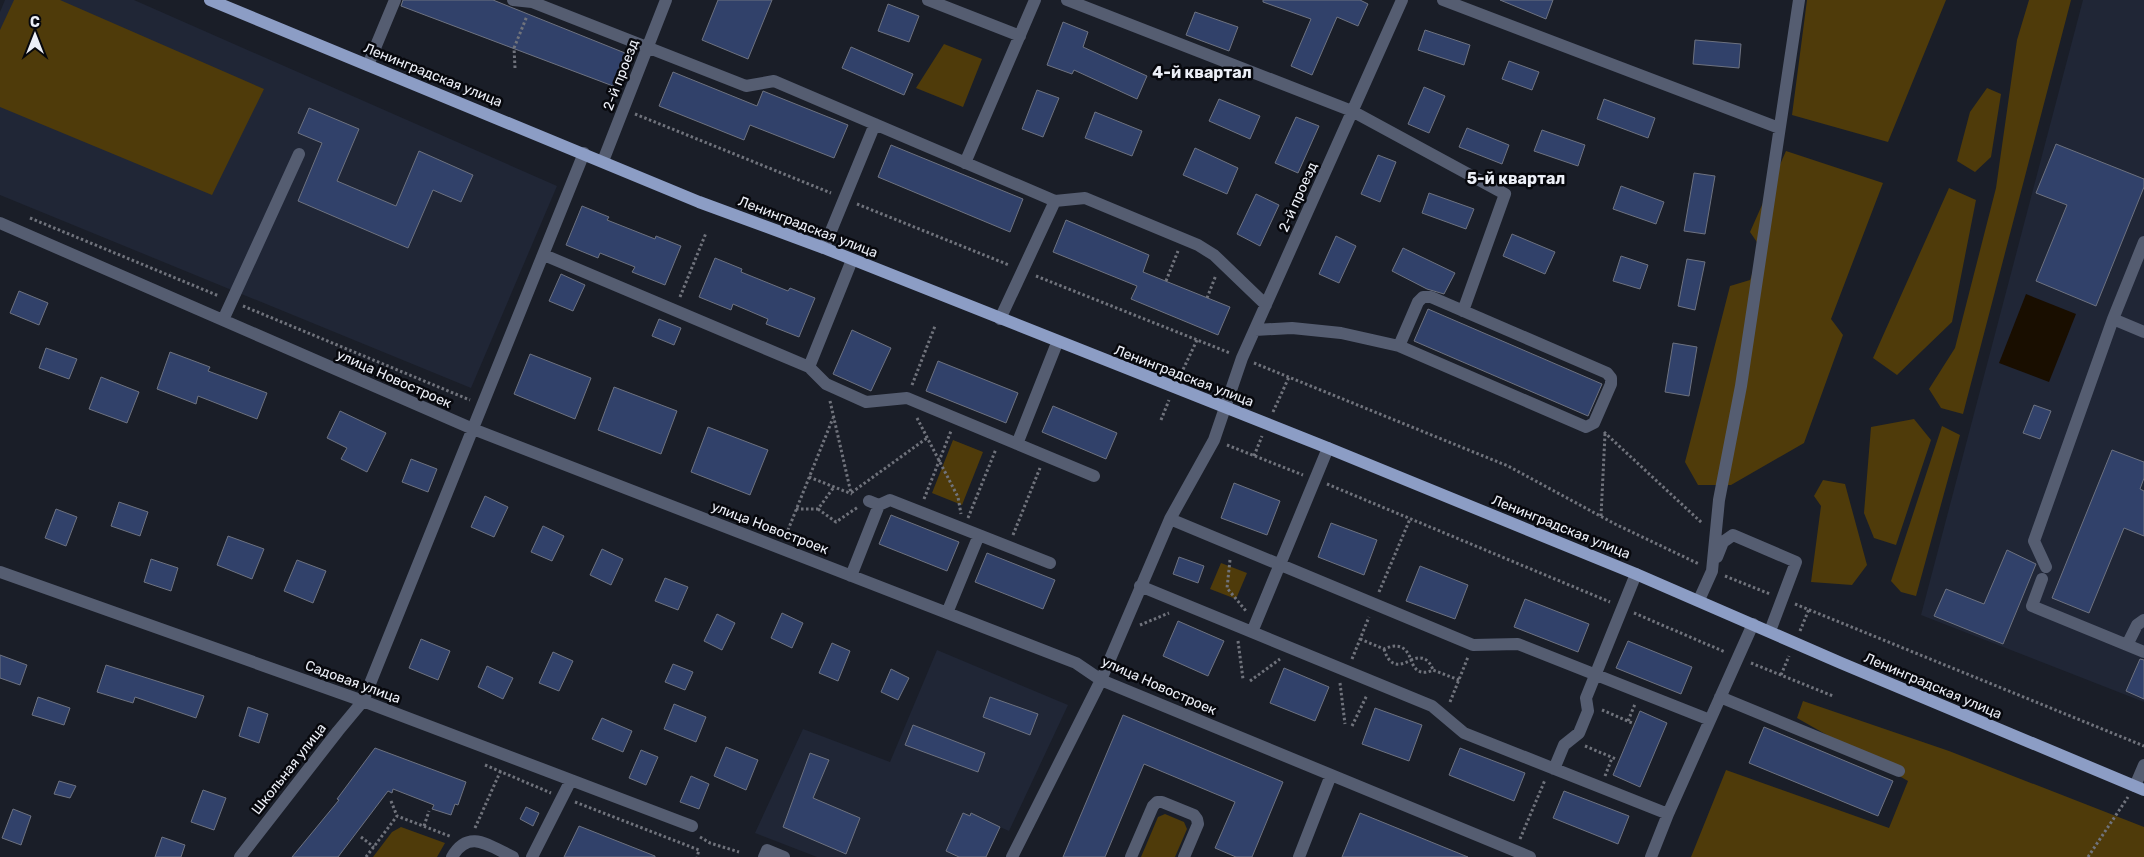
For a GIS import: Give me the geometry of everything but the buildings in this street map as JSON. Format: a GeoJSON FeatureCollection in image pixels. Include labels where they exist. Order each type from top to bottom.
{"type":"FeatureCollection","features":[{"type":"Feature","properties":{"kind":"main road","name":"Ленинградская улица"},"geometry":{"type":"LineString","coordinates":[[210,0],[699,202],[824,248],[1000,320],[1328,448],[1699,600],[1841,663],[2139,788]]}},
{"type":"Feature","properties":{"kind":"street"},"geometry":{"type":"LineString","coordinates":[[368,65],[395,0]]}},
{"type":"Feature","properties":{"kind":"street"},"geometry":{"type":"LineString","coordinates":[[513,0],[532,2],[746,86],[774,81],[1055,201],[1085,198],[1198,245],[1221,263],[1266,305]]}},
{"type":"Feature","properties":{"kind":"street","name":"2-й проезд"},"geometry":{"type":"LineString","coordinates":[[603,161],[666,0]]}},
{"type":"Feature","properties":{"kind":"street"},"geometry":{"type":"LineString","coordinates":[[928,0],[1020,36]]}},
{"type":"Feature","properties":{"kind":"street"},"geometry":{"type":"LineString","coordinates":[[965,163],[1035,0]]}},
{"type":"Feature","properties":{"kind":"street"},"geometry":{"type":"LineString","coordinates":[[1067,0],[1352,111],[1505,194],[1463,311]]}},
{"type":"Feature","properties":{"kind":"street","name":"2-й проезд"},"geometry":{"type":"LineString","coordinates":[[1012,857],[1101,680],[1170,519],[1214,440],[1242,358],[1402,0]]}},
{"type":"Feature","properties":{"kind":"street"},"geometry":{"type":"LineString","coordinates":[[1443,0],[1779,128]]}},
{"type":"Feature","properties":{"kind":"street"},"geometry":{"type":"LineString","coordinates":[[1712,571],[1719,500],[1742,376],[1799,0]]}},
{"type":"Feature","properties":{"kind":"street"},"geometry":{"type":"LineString","coordinates":[[824,248],[874,124]]}},
{"type":"Feature","properties":{"kind":"street","name":"Школьная улица"},"geometry":{"type":"LineString","coordinates":[[240,857],[363,701],[584,153]]}},
{"type":"Feature","properties":{"kind":"street"},"geometry":{"type":"LineString","coordinates":[[223,320],[299,154]]}},
{"type":"Feature","properties":{"kind":"street"},"geometry":{"type":"LineString","coordinates":[[1000,320],[1055,201]]}},
{"type":"Feature","properties":{"kind":"street","name":"улица Новостроек"},"geometry":{"type":"LineString","coordinates":[[0,223],[473,430],[1076,663],[1101,680],[1530,857]]}},
{"type":"Feature","properties":{"kind":"street"},"geometry":{"type":"LineString","coordinates":[[2144,242],[2113,320],[2034,541],[2044,573],[2032,606],[2144,652]]}},
{"type":"Feature","properties":{"kind":"street"},"geometry":{"type":"LineString","coordinates":[[544,255],[808,367],[826,384],[866,402],[907,398],[1094,476]]}},
{"type":"Feature","properties":{"kind":"street"},"geometry":{"type":"LineString","coordinates":[[808,367],[852,260]]}},
{"type":"Feature","properties":{"kind":"street"},"geometry":{"type":"LineString","coordinates":[[1255,330],[1302,329],[1341,333],[1399,346],[1586,427],[1594,423],[1611,384],[1610,378],[1606,373],[1431,297],[1423,297],[1418,302],[1399,346]]}},
{"type":"Feature","properties":{"kind":"street"},"geometry":{"type":"LineString","coordinates":[[2113,320],[2144,332]]}},
{"type":"Feature","properties":{"kind":"street"},"geometry":{"type":"LineString","coordinates":[[1017,444],[1058,343]]}},
{"type":"Feature","properties":{"kind":"street"},"geometry":{"type":"LineString","coordinates":[[1254,628],[1328,448]]}},
{"type":"Feature","properties":{"kind":"street"},"geometry":{"type":"LineString","coordinates":[[851,576],[874,503],[890,500],[1050,563]]}},
{"type":"Feature","properties":{"kind":"street"},"geometry":{"type":"LineString","coordinates":[[1170,519],[1473,644],[1518,644],[1710,720]]}},
{"type":"Feature","properties":{"kind":"street"},"geometry":{"type":"LineString","coordinates":[[947,613],[978,535]]}},
{"type":"Feature","properties":{"kind":"street"},"geometry":{"type":"LineString","coordinates":[[1699,600],[1724,542],[1733,535],[1796,562],[1770,631]]}},
{"type":"Feature","properties":{"kind":"street","name":"Садовая улица"},"geometry":{"type":"LineString","coordinates":[[0,572],[363,701],[692,826]]}},
{"type":"Feature","properties":{"kind":"street"},"geometry":{"type":"LineString","coordinates":[[1552,768],[1564,745],[1579,733],[1588,711],[1586,698],[1636,574]]}},
{"type":"Feature","properties":{"kind":"street"},"geometry":{"type":"LineString","coordinates":[[1140,586],[1236,626],[1254,628],[1294,649],[1432,706],[1464,734],[1668,814]]}},
{"type":"Feature","properties":{"kind":"street"},"geometry":{"type":"LineString","coordinates":[[2127,644],[2137,625],[2144,620]]}},
{"type":"Feature","properties":{"kind":"street"},"geometry":{"type":"LineString","coordinates":[[1651,857],[1668,814],[1753,624]]}},
{"type":"Feature","properties":{"kind":"street"},"geometry":{"type":"LineString","coordinates":[[1720,696],[1899,771]]}},
{"type":"Feature","properties":{"kind":"street"},"geometry":{"type":"LineString","coordinates":[[2139,788],[2144,765]]}},
{"type":"Feature","properties":{"kind":"street"},"geometry":{"type":"LineString","coordinates":[[1298,857],[1331,775]]}},
{"type":"Feature","properties":{"kind":"street"},"geometry":{"type":"LineString","coordinates":[[532,857],[571,780]]}},
{"type":"Feature","properties":{"kind":"street"},"geometry":{"type":"LineString","coordinates":[[1132,857],[1153,806],[1157,802],[1162,802],[1197,819],[1198,824],[1184,857]]}},
{"type":"Feature","properties":{"kind":"street"},"geometry":{"type":"LineString","coordinates":[[452,857],[459,845],[468,841],[480,841],[513,857]]}},
{"type":"Feature","properties":{"kind":"street"},"geometry":{"type":"LineString","coordinates":[[766,854],[784,857]]}},
{"type":"Feature","properties":{"kind":"path"},"geometry":{"type":"LineString","coordinates":[[514,68],[514,48],[532,2]]}},
{"type":"Feature","properties":{"kind":"path"},"geometry":{"type":"LineString","coordinates":[[632,113],[1289,377],[1271,416]]}},
{"type":"Feature","properties":{"kind":"path"},"geometry":{"type":"LineString","coordinates":[[674,310],[706,233]]}},
{"type":"Feature","properties":{"kind":"path"},"geometry":{"type":"LineString","coordinates":[[1166,281],[1183,239]]}},
{"type":"Feature","properties":{"kind":"path"},"geometry":{"type":"LineString","coordinates":[[1207,298],[1221,263]]}},
{"type":"Feature","properties":{"kind":"path"},"geometry":{"type":"LineString","coordinates":[[935,326],[907,398],[958,497],[964,529]]}},
{"type":"Feature","properties":{"kind":"path"},"geometry":{"type":"LineString","coordinates":[[1178,379],[1196,340]]}},
{"type":"Feature","properties":{"kind":"path"},"geometry":{"type":"LineString","coordinates":[[826,384],[851,493]]}},
{"type":"Feature","properties":{"kind":"path"},"geometry":{"type":"LineString","coordinates":[[1161,420],[1170,398]]}},
{"type":"Feature","properties":{"kind":"path"},"geometry":{"type":"LineString","coordinates":[[780,548],[834,417]]}},
{"type":"Feature","properties":{"kind":"path"},"geometry":{"type":"LineString","coordinates":[[919,511],[956,418]]}},
{"type":"Feature","properties":{"kind":"path"},"geometry":{"type":"LineString","coordinates":[[1594,423],[1715,535]]}},
{"type":"Feature","properties":{"kind":"path"},"geometry":{"type":"LineString","coordinates":[[1601,516],[1605,433]]}},
{"type":"Feature","properties":{"kind":"path"},"geometry":{"type":"LineString","coordinates":[[1254,456],[1264,434]]}},
{"type":"Feature","properties":{"kind":"path"},"geometry":{"type":"LineString","coordinates":[[964,529],[1001,437]]}},
{"type":"Feature","properties":{"kind":"path"},"geometry":{"type":"LineString","coordinates":[[851,493],[927,438]]}},
{"type":"Feature","properties":{"kind":"path"},"geometry":{"type":"LineString","coordinates":[[1224,444],[1315,479],[1622,607],[1781,676],[1833,696]]}},
{"type":"Feature","properties":{"kind":"path"},"geometry":{"type":"LineString","coordinates":[[1008,547],[1045,456]]}},
{"type":"Feature","properties":{"kind":"path"},"geometry":{"type":"LineString","coordinates":[[809,477],[874,503]]}},
{"type":"Feature","properties":{"kind":"path"},"geometry":{"type":"LineString","coordinates":[[818,509],[834,487]]}},
{"type":"Feature","properties":{"kind":"path"},"geometry":{"type":"LineString","coordinates":[[796,510],[818,509],[836,522],[874,503]]}},
{"type":"Feature","properties":{"kind":"path"},"geometry":{"type":"LineString","coordinates":[[1345,724],[1342,669],[1360,639],[1410,519]]}},
{"type":"Feature","properties":{"kind":"path"},"geometry":{"type":"LineString","coordinates":[[1231,544],[1227,588],[1254,628]]}},
{"type":"Feature","properties":{"kind":"path"},"geometry":{"type":"LineString","coordinates":[[1134,627],[1189,606]]}},
{"type":"Feature","properties":{"kind":"path"},"geometry":{"type":"LineString","coordinates":[[1800,632],[1809,609]]}},
{"type":"Feature","properties":{"kind":"path"},"geometry":{"type":"LineString","coordinates":[[1236,626],[1243,679]]}},
{"type":"Feature","properties":{"kind":"path"},"geometry":{"type":"LineString","coordinates":[[1360,639],[1384,650],[1387,658],[1394,664],[1403,665],[1418,657],[1425,658],[1431,663],[1433,670]]}},
{"type":"Feature","properties":{"kind":"path"},"geometry":{"type":"LineString","coordinates":[[1444,716],[1473,644]]}},
{"type":"Feature","properties":{"kind":"path"},"geometry":{"type":"LineString","coordinates":[[1384,650],[1392,646],[1401,647],[1408,652],[1414,668],[1419,672],[1427,673],[1433,670],[1458,680]]}},
{"type":"Feature","properties":{"kind":"path"},"geometry":{"type":"LineString","coordinates":[[1250,681],[1294,649]]}},
{"type":"Feature","properties":{"kind":"path"},"geometry":{"type":"LineString","coordinates":[[1781,676],[1791,653]]}},
{"type":"Feature","properties":{"kind":"path"},"geometry":{"type":"LineString","coordinates":[[1352,726],[1374,682]]}},
{"type":"Feature","properties":{"kind":"path"},"geometry":{"type":"LineString","coordinates":[[1587,704],[1632,722]]}},
{"type":"Feature","properties":{"kind":"path"},"geometry":{"type":"LineString","coordinates":[[1570,740],[1616,760]]}},
{"type":"Feature","properties":{"kind":"path"},"geometry":{"type":"LineString","coordinates":[[473,831],[508,756]]}},
{"type":"Feature","properties":{"kind":"path"},"geometry":{"type":"LineString","coordinates":[[483,764],[554,794],[549,802]]}},
{"type":"Feature","properties":{"kind":"path"},"geometry":{"type":"LineString","coordinates":[[1516,851],[1552,768]]}},
{"type":"Feature","properties":{"kind":"path"},"geometry":{"type":"LineString","coordinates":[[2088,857],[2139,788]]}},
{"type":"Feature","properties":{"kind":"path"},"geometry":{"type":"LineString","coordinates":[[562,797],[699,850],[697,857]]}},
{"type":"Feature","properties":{"kind":"path"},"geometry":{"type":"LineString","coordinates":[[391,801],[397,816],[456,838]]}},
{"type":"Feature","properties":{"kind":"path"},"geometry":{"type":"LineString","coordinates":[[424,826],[428,811]]}},
{"type":"Feature","properties":{"kind":"path"},"geometry":{"type":"LineString","coordinates":[[366,857],[397,816]]}},
{"type":"Feature","properties":{"kind":"path"},"geometry":{"type":"LineString","coordinates":[[692,826],[698,835],[710,843],[739,852]]}},
{"type":"Feature","properties":{"kind":"path"},"geometry":{"type":"LineString","coordinates":[[361,837],[374,847]]}},
{"type":"Feature","properties":{"kind":"shaded area"},"geometry":{"type":"Polygon","coordinates":[[[5,0],[134,0],[557,186],[471,388],[0,195],[0,12],[5,0]]]}},
{"type":"Feature","properties":{"kind":"shaded area"},"geometry":{"type":"Polygon","coordinates":[[[14,0],[60,0],[264,89],[212,195],[0,107],[0,30],[14,0]]]}},
{"type":"Feature","properties":{"kind":"shaded area"},"geometry":{"type":"Polygon","coordinates":[[[1807,0],[1946,0],[1888,142],[1792,115],[1807,0]]]}},
{"type":"Feature","properties":{"kind":"shaded area"},"geometry":{"type":"Polygon","coordinates":[[[2029,0],[2071,0],[1963,414],[1941,408],[1929,389],[1955,348],[1996,188],[2017,40],[2029,0]]]}},
{"type":"Feature","properties":{"kind":"shaded area"},"geometry":{"type":"Polygon","coordinates":[[[2083,0],[2144,0],[2144,702],[1921,615],[2083,0]]]}},
{"type":"Feature","properties":{"kind":"shaded area"},"geometry":{"type":"Polygon","coordinates":[[[944,44],[982,59],[963,107],[916,88],[944,44]]]}},
{"type":"Feature","properties":{"kind":"shaded area"},"geometry":{"type":"Polygon","coordinates":[[[1987,88],[2001,94],[1991,157],[1975,172],[1957,161],[1970,112],[1987,88]]]}},
{"type":"Feature","properties":{"kind":"shaded area"},"geometry":{"type":"Polygon","coordinates":[[[1786,151],[1883,183],[1831,319],[1843,335],[1804,443],[1731,485],[1698,485],[1685,462],[1730,286],[1750,280],[1761,248],[1750,232],[1786,151]]]}},
{"type":"Feature","properties":{"kind":"shaded area"},"geometry":{"type":"Polygon","coordinates":[[[1949,188],[1976,200],[1952,322],[1897,375],[1873,358],[1949,188]]]}},
{"type":"Feature","properties":{"kind":"shaded area"},"geometry":{"type":"Polygon","coordinates":[[[2026,294],[2076,314],[2049,382],[1999,363],[2026,294]]]}},
{"type":"Feature","properties":{"kind":"shaded area"},"geometry":{"type":"Polygon","coordinates":[[[1914,419],[1931,440],[1896,545],[1874,538],[1864,513],[1871,427],[1914,419]]]}},
{"type":"Feature","properties":{"kind":"shaded area"},"geometry":{"type":"Polygon","coordinates":[[[1942,426],[1960,435],[1916,596],[1901,592],[1891,581],[1942,426]]]}},
{"type":"Feature","properties":{"kind":"shaded area"},"geometry":{"type":"Polygon","coordinates":[[[953,440],[983,452],[962,505],[932,493],[953,440]]]}},
{"type":"Feature","properties":{"kind":"shaded area"},"geometry":{"type":"Polygon","coordinates":[[[1823,480],[1845,484],[1867,565],[1852,585],[1811,582],[1821,506],[1814,496],[1823,480]]]}},
{"type":"Feature","properties":{"kind":"shaded area"},"geometry":{"type":"Polygon","coordinates":[[[1221,563],[1247,573],[1236,599],[1210,589],[1221,563]]]}},
{"type":"Feature","properties":{"kind":"shaded area"},"geometry":{"type":"Polygon","coordinates":[[[937,650],[1068,705],[1009,831],[1000,827],[986,857],[817,857],[755,833],[803,729],[890,762],[937,650]]]}},
{"type":"Feature","properties":{"kind":"shaded area"},"geometry":{"type":"Polygon","coordinates":[[[1803,701],[1949,751],[2144,827],[2144,857],[1691,857],[1726,770],[1889,828],[1908,781],[1797,718],[1803,701]]]}},
{"type":"Feature","properties":{"kind":"shaded area"},"geometry":{"type":"Polygon","coordinates":[[[1165,814],[1184,822],[1187,829],[1175,857],[1141,857],[1158,817],[1165,814]]]}},
{"type":"Feature","properties":{"kind":"shaded area"},"geometry":{"type":"Polygon","coordinates":[[[401,827],[445,843],[437,857],[373,857],[392,832],[401,827]]]}},
{"type":"Feature","properties":{"kind":"district","name":"4-й квартал"},"geometry":{"type":"Point","coordinates":[1202,72]}},
{"type":"Feature","properties":{"kind":"district","name":"5-й квартал"},"geometry":{"type":"Point","coordinates":[1516,178]}}]}
